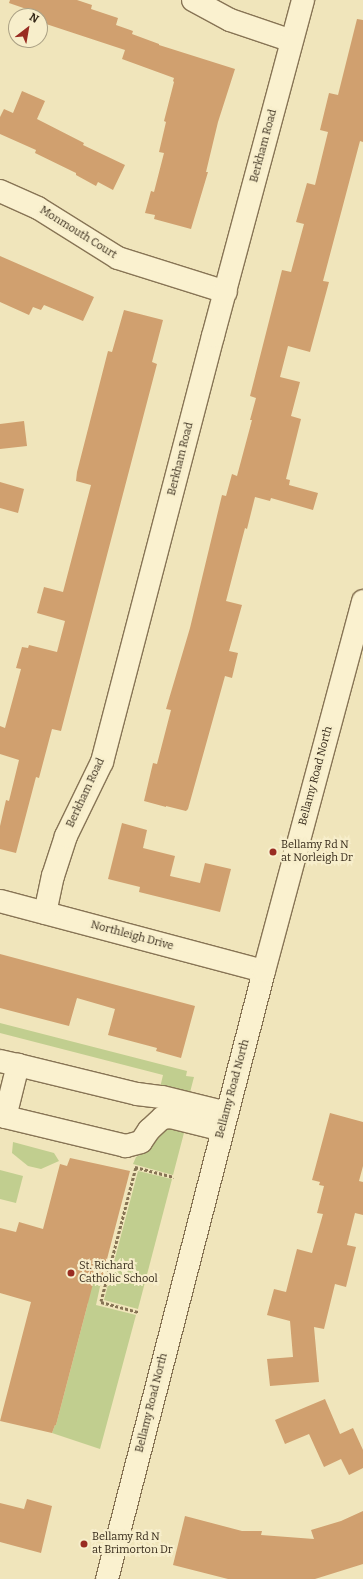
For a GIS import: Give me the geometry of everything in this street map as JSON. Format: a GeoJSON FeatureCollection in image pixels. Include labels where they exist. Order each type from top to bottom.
{"type":"FeatureCollection","features":[{"type":"Feature","properties":{"kind":"street"},"geometry":{"type":"LineString","coordinates":[[193,0],[230,20],[292,41]]}},
{"type":"Feature","properties":{"kind":"street","name":"Berkham Road"},"geometry":{"type":"LineString","coordinates":[[45,913],[53,876],[66,836],[102,762],[213,336],[303,0]]}},
{"type":"Feature","properties":{"kind":"street","name":"Monmouth Court"},"geometry":{"type":"LineString","coordinates":[[0,191],[38,208],[118,258],[226,292]]}},
{"type":"Feature","properties":{"kind":"street","name":"Bellamy Road North"},"geometry":{"type":"LineString","coordinates":[[107,1579],[264,972],[362,606]]}},
{"type":"Feature","properties":{"kind":"street","name":"Northleigh Drive"},"geometry":{"type":"LineString","coordinates":[[0,901],[264,972]]}},
{"type":"Feature","properties":{"kind":"street"},"geometry":{"type":"LineString","coordinates":[[9,1063],[137,1094],[162,1097],[225,1122],[170,1116],[162,1118],[141,1142],[126,1146],[5,1117],[9,1063]]}},
{"type":"Feature","properties":{"kind":"street"},"geometry":{"type":"LineString","coordinates":[[137,1094],[150,1106],[155,1114],[156,1124]]}},
{"type":"Feature","properties":{"kind":"path"},"geometry":{"type":"LineString","coordinates":[[136,1168],[101,1302],[139,1312]]}},
{"type":"Feature","properties":{"kind":"green space"},"geometry":{"type":"Polygon","coordinates":[[[0,1023],[187,1071],[186,1076],[194,1077],[188,1100],[159,1092],[163,1075],[0,1033],[0,1023]]]}},
{"type":"Feature","properties":{"kind":"green space"},"geometry":{"type":"Polygon","coordinates":[[[174,1127],[185,1129],[173,1175],[133,1164],[136,1157],[148,1151],[157,1135],[165,1129],[174,1127]]]}},
{"type":"Feature","properties":{"kind":"green space"},"geometry":{"type":"Polygon","coordinates":[[[13,1142],[54,1153],[59,1161],[41,1169],[28,1166],[12,1153],[13,1142]]]}},
{"type":"Feature","properties":{"kind":"green space"},"geometry":{"type":"Polygon","coordinates":[[[0,1170],[23,1176],[16,1203],[0,1199],[0,1170]]]}},
{"type":"Feature","properties":{"kind":"green space"},"geometry":{"type":"Polygon","coordinates":[[[138,1171],[172,1179],[138,1309],[104,1300],[138,1171]]]}},
{"type":"Feature","properties":{"kind":"green space"},"geometry":{"type":"Polygon","coordinates":[[[92,1279],[101,1282],[96,1305],[136,1315],[100,1449],[52,1433],[56,1425],[88,1303],[86,1302],[92,1279]]]}},
{"type":"Feature","properties":{"kind":"building"},"geometry":{"type":"Polygon","coordinates":[[[10,0],[77,0],[92,5],[91,9],[118,18],[116,25],[133,31],[132,34],[159,45],[235,69],[218,122],[206,172],[208,172],[191,229],[154,219],[155,215],[145,213],[151,191],[154,192],[164,153],[159,152],[166,122],[164,121],[174,78],[122,59],[125,50],[48,25],[48,8],[24,8],[9,3],[10,0]]]}},
{"type":"Feature","properties":{"kind":"building"},"geometry":{"type":"Polygon","coordinates":[[[357,19],[363,20],[363,142],[360,141],[323,281],[329,282],[310,352],[288,346],[280,377],[300,382],[291,416],[301,419],[286,479],[290,480],[289,485],[318,493],[313,510],[271,498],[270,501],[255,497],[247,529],[245,528],[226,601],[242,605],[229,651],[238,653],[232,678],[225,676],[188,809],[186,811],[166,807],[144,801],[153,763],[157,764],[171,710],[166,709],[190,628],[222,495],[226,496],[232,474],[237,476],[252,420],[250,420],[256,398],[250,396],[282,270],[291,272],[304,224],[296,222],[307,183],[315,185],[328,132],[320,130],[329,93],[338,95],[357,19]]]}},
{"type":"Feature","properties":{"kind":"building"},"geometry":{"type":"Polygon","coordinates":[[[22,91],[45,101],[37,119],[84,143],[83,145],[125,165],[113,190],[98,182],[96,186],[76,175],[76,173],[35,153],[36,150],[0,134],[0,117],[4,109],[13,113],[22,91]]]}},
{"type":"Feature","properties":{"kind":"building"},"geometry":{"type":"Polygon","coordinates":[[[0,256],[94,297],[83,321],[44,305],[41,310],[33,307],[29,315],[0,302],[0,256]]]}},
{"type":"Feature","properties":{"kind":"building"},"geometry":{"type":"Polygon","coordinates":[[[124,310],[163,320],[152,362],[157,364],[61,731],[52,729],[39,778],[36,777],[16,853],[0,849],[0,826],[6,800],[9,801],[19,760],[0,754],[0,726],[5,728],[21,669],[16,668],[22,647],[28,648],[29,645],[57,652],[65,621],[37,613],[44,587],[63,592],[91,485],[76,481],[77,472],[108,351],[112,352],[124,310]]]}},
{"type":"Feature","properties":{"kind":"building"},"geometry":{"type":"Polygon","coordinates":[[[24,421],[27,446],[0,449],[0,424],[24,421]]]}},
{"type":"Feature","properties":{"kind":"building"},"geometry":{"type":"Polygon","coordinates":[[[0,482],[24,489],[18,513],[0,508],[0,482]]]}},
{"type":"Feature","properties":{"kind":"building"},"geometry":{"type":"Polygon","coordinates":[[[122,823],[147,830],[143,848],[175,856],[170,876],[200,883],[205,863],[231,869],[220,912],[139,892],[140,887],[108,879],[122,823]]]}},
{"type":"Feature","properties":{"kind":"building"},"geometry":{"type":"Polygon","coordinates":[[[0,954],[195,1006],[181,1058],[156,1051],[157,1048],[108,1035],[115,1009],[77,998],[69,1026],[0,1008],[0,954]]]}},
{"type":"Feature","properties":{"kind":"building"},"geometry":{"type":"Polygon","coordinates":[[[330,1113],[363,1122],[363,1166],[359,1181],[363,1182],[363,1215],[355,1213],[347,1245],[356,1247],[346,1287],[335,1284],[324,1329],[314,1327],[319,1382],[270,1386],[267,1359],[293,1357],[290,1321],[267,1315],[274,1289],[286,1292],[297,1249],[312,1253],[323,1214],[317,1213],[324,1186],[319,1185],[320,1182],[312,1180],[330,1113]]]}},
{"type":"Feature","properties":{"kind":"building"},"geometry":{"type":"Polygon","coordinates":[[[70,1158],[130,1171],[101,1282],[94,1280],[56,1425],[52,1433],[0,1421],[31,1302],[0,1293],[0,1228],[16,1232],[19,1222],[43,1229],[60,1164],[67,1166],[70,1158]]]}},
{"type":"Feature","properties":{"kind":"building"},"geometry":{"type":"Polygon","coordinates":[[[325,1399],[340,1434],[353,1428],[363,1450],[363,1468],[349,1475],[341,1459],[324,1467],[309,1434],[285,1444],[275,1420],[325,1399]]]}},
{"type":"Feature","properties":{"kind":"building"},"geometry":{"type":"Polygon","coordinates":[[[27,1499],[52,1506],[41,1553],[0,1542],[0,1503],[24,1509],[27,1499]]]}},
{"type":"Feature","properties":{"kind":"building"},"geometry":{"type":"Polygon","coordinates":[[[363,1511],[363,1564],[315,1579],[228,1579],[173,1565],[185,1516],[242,1531],[262,1531],[261,1535],[314,1539],[311,1530],[341,1521],[363,1511]]]}},
{"type":"Feature","properties":{"kind":"place","name":"Bellamy Rd N at Norleigh Dr"},"geometry":{"type":"Point","coordinates":[273,852]}},
{"type":"Feature","properties":{"kind":"place","name":"St. Richard Catholic School"},"geometry":{"type":"Point","coordinates":[71,1273]}},
{"type":"Feature","properties":{"kind":"place","name":"Bellamy Rd N at Brimorton Dr"},"geometry":{"type":"Point","coordinates":[84,1544]}}]}
